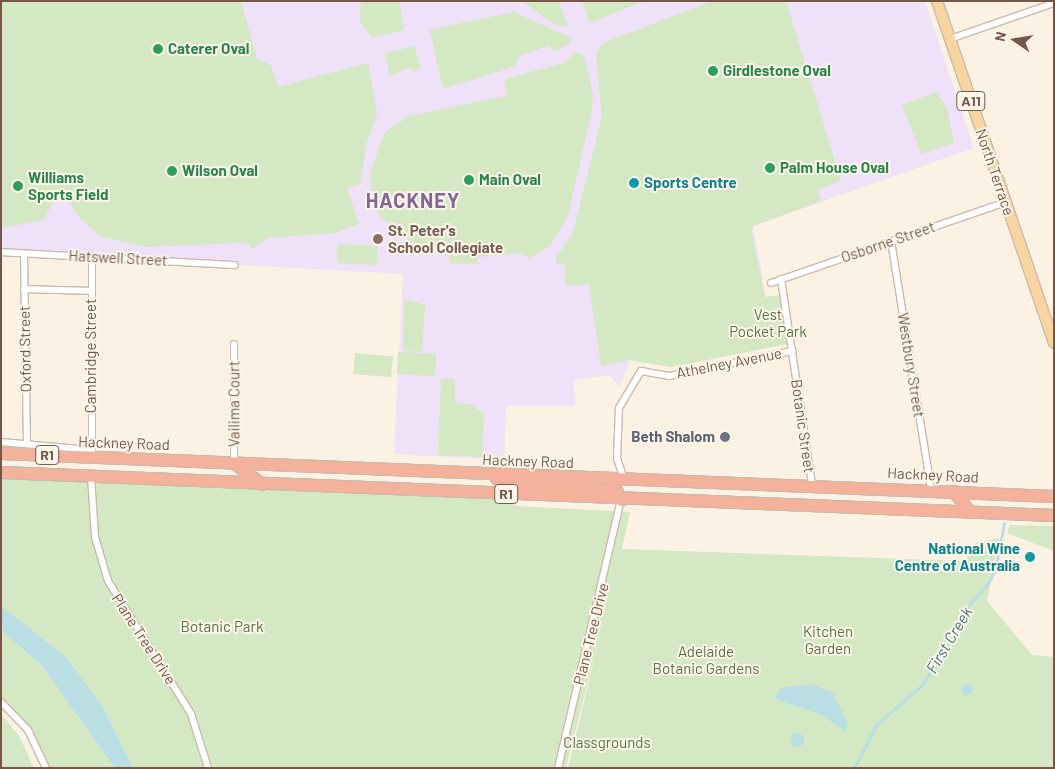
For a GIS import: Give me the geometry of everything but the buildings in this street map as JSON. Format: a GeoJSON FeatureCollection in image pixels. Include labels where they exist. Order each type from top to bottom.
{"type":"FeatureCollection","features":[{"type":"Feature","properties":{"kind":"highway","name":"Hackney Road"},"geometry":{"type":"LineString","coordinates":[[1,453],[92,453],[234,463],[491,475],[812,484],[1054,496]]}},
{"type":"Feature","properties":{"kind":"highway"},"geometry":{"type":"LineString","coordinates":[[234,463],[262,484]]}},
{"type":"Feature","properties":{"kind":"highway","name":"R1"},"geometry":{"type":"LineString","coordinates":[[1,472],[621,500],[1054,515]]}},
{"type":"Feature","properties":{"kind":"highway"},"geometry":{"type":"LineString","coordinates":[[491,475],[514,485],[614,490],[621,500]]}},
{"type":"Feature","properties":{"kind":"highway"},"geometry":{"type":"LineString","coordinates":[[953,491],[970,512]]}},
{"type":"Feature","properties":{"kind":"main road","name":"North Terrace"},"geometry":{"type":"LineString","coordinates":[[937,1],[1054,342]]}},
{"type":"Feature","properties":{"kind":"street"},"geometry":{"type":"LineString","coordinates":[[950,39],[1054,3]]}},
{"type":"Feature","properties":{"kind":"street","name":"Osborne Street"},"geometry":{"type":"LineString","coordinates":[[771,283],[1006,202]]}},
{"type":"Feature","properties":{"kind":"street","name":"Westbury Street"},"geometry":{"type":"LineString","coordinates":[[891,241],[931,489]]}},
{"type":"Feature","properties":{"kind":"street","name":"Hatswell Street"},"geometry":{"type":"LineString","coordinates":[[1,252],[235,266]]}},
{"type":"Feature","properties":{"kind":"street","name":"Oxford Street"},"geometry":{"type":"LineString","coordinates":[[24,254],[26,444]]}},
{"type":"Feature","properties":{"kind":"street","name":"Cambridge Street"},"geometry":{"type":"LineString","coordinates":[[92,256],[92,453]]}},
{"type":"Feature","properties":{"kind":"street","name":"Botanic Street"},"geometry":{"type":"LineString","coordinates":[[781,279],[812,484]]}},
{"type":"Feature","properties":{"kind":"street"},"geometry":{"type":"LineString","coordinates":[[24,289],[92,291]]}},
{"type":"Feature","properties":{"kind":"street","name":"Vailima Court"},"geometry":{"type":"LineString","coordinates":[[234,344],[234,463]]}},
{"type":"Feature","properties":{"kind":"street","name":"Athelney Avenue"},"geometry":{"type":"LineString","coordinates":[[624,479],[617,460],[619,408],[641,371],[669,376],[792,351]]}},
{"type":"Feature","properties":{"kind":"street","name":"Hackney Road"},"geometry":{"type":"LineString","coordinates":[[1,442],[92,453]]}},
{"type":"Feature","properties":{"kind":"street","name":"Athelney Avenue"},"geometry":{"type":"LineString","coordinates":[[607,479],[617,460]]}},
{"type":"Feature","properties":{"kind":"street","name":"Plane Tree Drive"},"geometry":{"type":"LineString","coordinates":[[92,476],[95,537],[108,581],[191,714],[208,768]]}},
{"type":"Feature","properties":{"kind":"street","name":"Plane Tree Drive"},"geometry":{"type":"LineString","coordinates":[[558,768],[621,500]]}},
{"type":"Feature","properties":{"kind":"street"},"geometry":{"type":"LineString","coordinates":[[1,702],[28,730],[46,768]]}},
{"type":"Feature","properties":{"kind":"shaded area","name":"St. Peter's School Collegiate"},"geometry":{"type":"Polygon","coordinates":[[[1,1],[925,1],[974,148],[753,226],[766,297],[748,301],[757,350],[670,367],[630,360],[620,387],[609,375],[574,380],[575,406],[506,406],[504,460],[394,454],[403,274],[1,252],[1,1]]]}},
{"type":"Feature","properties":{"kind":"green space"},"geometry":{"type":"Polygon","coordinates":[[[1,1],[241,1],[257,59],[271,65],[278,87],[368,63],[377,115],[367,142],[360,184],[347,188],[359,224],[334,233],[267,238],[251,250],[250,244],[236,243],[144,247],[100,236],[77,215],[67,197],[53,202],[44,220],[1,228],[1,1]]]}},
{"type":"Feature","properties":{"kind":"green space"},"geometry":{"type":"Polygon","coordinates":[[[361,1],[399,1],[404,30],[372,38],[360,21],[361,1]]]}},
{"type":"Feature","properties":{"kind":"green space"},"geometry":{"type":"Polygon","coordinates":[[[523,1],[559,1],[568,27],[553,24],[523,1]]]}},
{"type":"Feature","properties":{"kind":"green space"},"geometry":{"type":"Polygon","coordinates":[[[582,1],[644,1],[590,23],[582,1]]]}},
{"type":"Feature","properties":{"kind":"green space","name":"Vest Pocket Park"},"geometry":{"type":"Polygon","coordinates":[[[712,1],[786,1],[841,181],[818,190],[821,201],[751,227],[765,297],[780,295],[788,344],[671,367],[629,360],[601,366],[589,284],[565,286],[565,265],[556,263],[556,257],[572,235],[602,117],[596,53],[603,43],[712,1]]]}},
{"type":"Feature","properties":{"kind":"green space"},"geometry":{"type":"Polygon","coordinates":[[[514,12],[569,37],[571,43],[555,51],[548,46],[519,56],[516,66],[443,89],[430,30],[514,12]]]}},
{"type":"Feature","properties":{"kind":"green space"},"geometry":{"type":"Polygon","coordinates":[[[415,46],[420,69],[412,71],[411,67],[390,76],[385,53],[415,46]]]}},
{"type":"Feature","properties":{"kind":"green space"},"geometry":{"type":"Polygon","coordinates":[[[576,52],[583,55],[587,67],[593,94],[591,114],[568,216],[550,246],[530,258],[520,253],[478,257],[477,264],[449,263],[450,255],[412,242],[380,217],[372,198],[370,173],[385,132],[409,116],[507,96],[505,79],[564,63],[576,52]]]}},
{"type":"Feature","properties":{"kind":"green space"},"geometry":{"type":"Polygon","coordinates":[[[936,92],[947,108],[954,143],[921,154],[902,105],[936,92]]]}},
{"type":"Feature","properties":{"kind":"green space"},"geometry":{"type":"Polygon","coordinates":[[[338,244],[378,246],[377,265],[337,263],[338,244]]]}},
{"type":"Feature","properties":{"kind":"green space"},"geometry":{"type":"Polygon","coordinates":[[[404,299],[425,305],[422,352],[403,351],[404,299]]]}},
{"type":"Feature","properties":{"kind":"green space"},"geometry":{"type":"Polygon","coordinates":[[[398,352],[436,354],[435,376],[397,374],[398,352]]]}},
{"type":"Feature","properties":{"kind":"green space"},"geometry":{"type":"Polygon","coordinates":[[[355,353],[393,356],[391,377],[353,374],[355,353]]]}},
{"type":"Feature","properties":{"kind":"green space"},"geometry":{"type":"Polygon","coordinates":[[[441,379],[455,379],[455,403],[470,404],[484,413],[482,457],[438,455],[441,379]]]}},
{"type":"Feature","properties":{"kind":"green space","name":"Botanic Park"},"geometry":{"type":"Polygon","coordinates":[[[1,477],[506,499],[516,506],[630,512],[622,549],[965,561],[976,543],[999,538],[987,601],[1032,655],[1054,657],[1054,768],[568,768],[604,618],[566,768],[133,768],[103,707],[1,606],[1,477]]]}},
{"type":"Feature","properties":{"kind":"green space"},"geometry":{"type":"Polygon","coordinates":[[[1010,525],[1054,526],[1054,551],[1007,533],[1010,525]]]}},
{"type":"Feature","properties":{"kind":"green space"},"geometry":{"type":"Polygon","coordinates":[[[1,630],[42,666],[115,768],[49,768],[30,729],[1,698],[1,630]]]}},
{"type":"Feature","properties":{"kind":"green space"},"geometry":{"type":"Polygon","coordinates":[[[1,714],[19,736],[34,768],[1,768],[1,714]]]}},
{"type":"Feature","properties":{"kind":"water"},"geometry":{"type":"Polygon","coordinates":[[[1,606],[65,656],[103,707],[133,768],[115,768],[42,666],[1,630],[1,606]]]}},
{"type":"Feature","properties":{"kind":"water"},"geometry":{"type":"Polygon","coordinates":[[[967,683],[973,689],[967,695],[961,689],[967,683]]]}},
{"type":"Feature","properties":{"kind":"water"},"geometry":{"type":"Polygon","coordinates":[[[811,684],[833,693],[847,722],[846,732],[822,715],[775,699],[780,688],[811,684]]]}},
{"type":"Feature","properties":{"kind":"water"},"geometry":{"type":"Polygon","coordinates":[[[794,733],[800,733],[804,740],[800,747],[794,747],[790,743],[790,737],[794,733]]]}},
{"type":"Feature","properties":{"kind":"waterway","name":"First Creek"},"geometry":{"type":"LineString","coordinates":[[854,768],[877,724],[921,686],[946,651],[964,611],[988,583],[995,571],[1004,524]]}},
{"type":"Feature","properties":{"kind":"place","name":"Caterer Oval"},"geometry":{"type":"Point","coordinates":[158,49]}},
{"type":"Feature","properties":{"kind":"place","name":"Girdlestone Oval"},"geometry":{"type":"Point","coordinates":[713,71]}},
{"type":"Feature","properties":{"kind":"place","name":"Palm House Oval"},"geometry":{"type":"Point","coordinates":[770,168]}},
{"type":"Feature","properties":{"kind":"place","name":"Wilson Oval"},"geometry":{"type":"Point","coordinates":[172,171]}},
{"type":"Feature","properties":{"kind":"place","name":"Main Oval"},"geometry":{"type":"Point","coordinates":[469,180]}},
{"type":"Feature","properties":{"kind":"place","name":"Sports Centre"},"geometry":{"type":"Point","coordinates":[634,183]}},
{"type":"Feature","properties":{"kind":"place","name":"Williams Sports Field"},"geometry":{"type":"Point","coordinates":[18,186]}},
{"type":"Feature","properties":{"kind":"place","name":"St. Peter's School Collegiate"},"geometry":{"type":"Point","coordinates":[378,239]}},
{"type":"Feature","properties":{"kind":"place","name":"Beth Shalom"},"geometry":{"type":"Point","coordinates":[725,437]}},
{"type":"Feature","properties":{"kind":"place","name":"National Wine Centre of Australia"},"geometry":{"type":"Point","coordinates":[1030,557]}},
{"type":"Feature","properties":{"kind":"district","name":"HACKNEY"},"geometry":{"type":"Point","coordinates":[413,200]}},
{"type":"Feature","properties":{"kind":"park label","name":"Kitchen Garden"},"geometry":{"type":"Point","coordinates":[828,640]}},
{"type":"Feature","properties":{"kind":"park label","name":"Adelaide Botanic Gardens"},"geometry":{"type":"Point","coordinates":[706,660]}},
{"type":"Feature","properties":{"kind":"park label","name":"Classgrounds"},"geometry":{"type":"Point","coordinates":[607,743]}}]}
